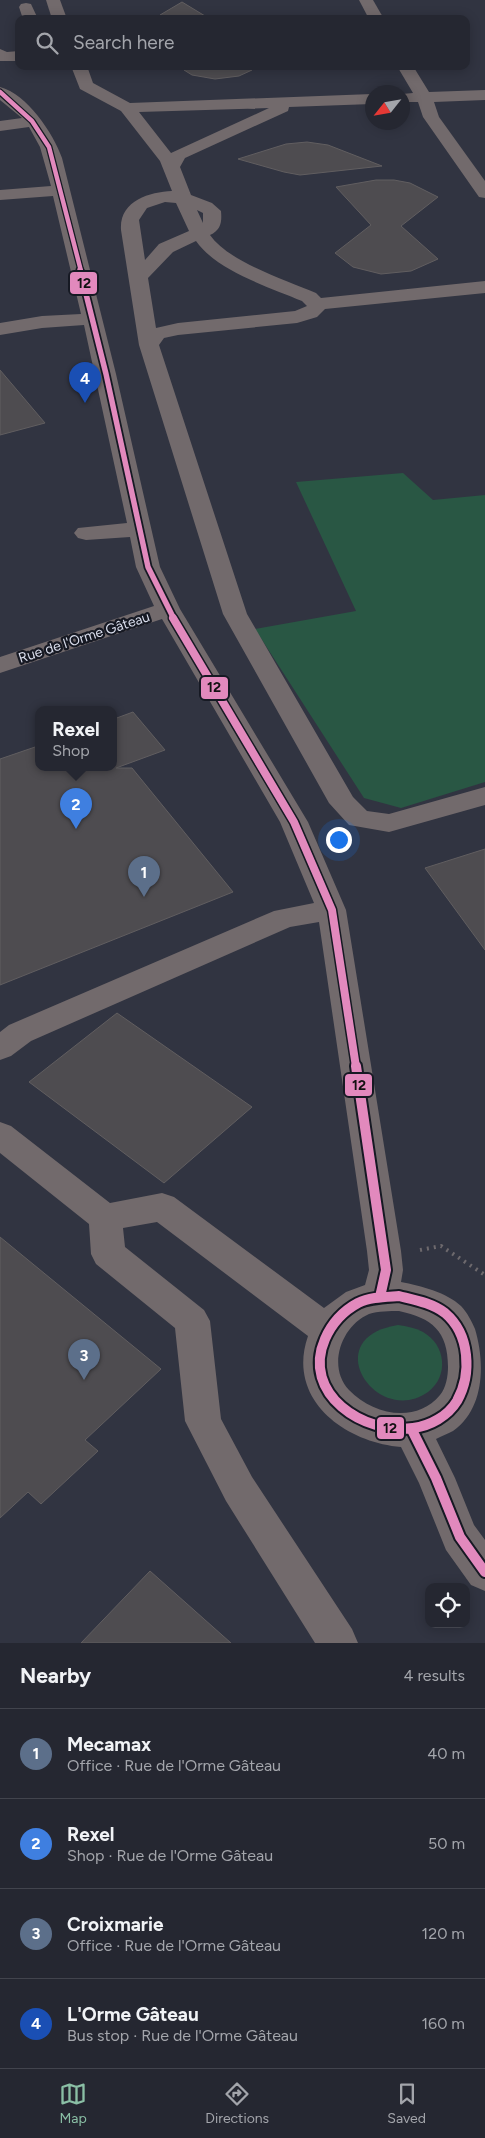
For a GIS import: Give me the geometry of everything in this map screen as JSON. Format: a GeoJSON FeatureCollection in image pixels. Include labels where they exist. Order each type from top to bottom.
{"type":"FeatureCollection","features":[{"type":"Feature","properties":{"kind":"street"},"geometry":{"type":"LineString","coordinates":[[53,0],[59,15]]}},
{"type":"Feature","properties":{"kind":"street"},"geometry":{"type":"LineString","coordinates":[[366,0],[375,15]]}},
{"type":"Feature","properties":{"kind":"street"},"geometry":{"type":"LineString","coordinates":[[0,54],[3,57],[15,56]]}},
{"type":"Feature","properties":{"kind":"street"},"geometry":{"type":"LineString","coordinates":[[80,70],[86,86],[127,108],[168,160],[183,198]]}},
{"type":"Feature","properties":{"kind":"street"},"geometry":{"type":"LineString","coordinates":[[407,70],[424,97],[431,117],[485,192]]}},
{"type":"Feature","properties":{"kind":"street","name":"Rue de l'Orme Gâteau"},"geometry":{"type":"LineString","coordinates":[[0,92],[22,109],[34,121],[47,139],[62,190],[91,318],[106,374],[148,567],[168,609],[294,822],[332,910],[384,1251],[386,1270],[380,1297]]}},
{"type":"Feature","properties":{"kind":"street"},"geometry":{"type":"LineString","coordinates":[[410,98],[485,95]]}},
{"type":"Feature","properties":{"kind":"street"},"geometry":{"type":"LineString","coordinates":[[127,108],[365,99]]}},
{"type":"Feature","properties":{"kind":"street"},"geometry":{"type":"LineString","coordinates":[[171,167],[178,155],[230,130],[266,114],[289,106],[313,101]]}},
{"type":"Feature","properties":{"kind":"street"},"geometry":{"type":"LineString","coordinates":[[0,126],[34,121]]}},
{"type":"Feature","properties":{"kind":"street"},"geometry":{"type":"LineString","coordinates":[[0,195],[62,190]]}},
{"type":"Feature","properties":{"kind":"street"},"geometry":{"type":"LineString","coordinates":[[138,278],[166,248],[210,228],[213,220],[212,211],[201,204],[183,198],[162,197],[147,200],[138,206],[129,221],[138,278],[149,345],[235,614],[343,803],[358,819],[389,824],[485,796]]}},
{"type":"Feature","properties":{"kind":"street"},"geometry":{"type":"LineString","coordinates":[[200,233],[217,253],[233,264],[309,297],[316,304]]}},
{"type":"Feature","properties":{"kind":"street"},"geometry":{"type":"LineString","coordinates":[[316,304],[485,287]]}},
{"type":"Feature","properties":{"kind":"street"},"geometry":{"type":"LineString","coordinates":[[149,345],[156,334],[178,329],[297,317],[310,313],[317,307],[316,304]]}},
{"type":"Feature","properties":{"kind":"street"},"geometry":{"type":"LineString","coordinates":[[0,329],[42,322],[91,318]]}},
{"type":"Feature","properties":{"kind":"street"},"geometry":{"type":"LineString","coordinates":[[86,533],[139,529]]}},
{"type":"Feature","properties":{"kind":"street","name":"Rue de l'Orme Gâteau"},"geometry":{"type":"LineString","coordinates":[[0,665],[168,609]]}},
{"type":"Feature","properties":{"kind":"street"},"geometry":{"type":"LineString","coordinates":[[0,1048],[20,1033],[284,918],[332,910]]}},
{"type":"Feature","properties":{"kind":"street"},"geometry":{"type":"LineString","coordinates":[[0,1135],[105,1218],[108,1254],[192,1321],[203,1421],[239,1489],[338,1643]]}},
{"type":"Feature","properties":{"kind":"street"},"geometry":{"type":"LineString","coordinates":[[105,1218],[162,1207],[327,1330]]}},
{"type":"Feature","properties":{"kind":"street"},"geometry":{"type":"LineString","coordinates":[[399,1296],[418,1300],[435,1308],[450,1318],[477,1346],[468,1391],[455,1410],[436,1423],[412,1430],[387,1430],[369,1424],[343,1409],[328,1391],[320,1371],[320,1349],[327,1330],[341,1314],[358,1303],[380,1297],[399,1296]]}},
{"type":"Feature","properties":{"kind":"street"},"geometry":{"type":"LineString","coordinates":[[412,1430],[436,1478],[460,1537],[485,1572]]}},
{"type":"Feature","properties":{"kind":"path"},"geometry":{"type":"LineString","coordinates":[[415,1251],[441,1246],[485,1276]]}},
{"type":"Feature","properties":{"kind":"green space"},"geometry":{"type":"Polygon","coordinates":[[[403,473],[433,500],[485,495],[485,782],[401,808],[364,798],[255,629],[356,611],[296,482],[403,473]]]}},
{"type":"Feature","properties":{"kind":"green space"},"geometry":{"type":"Polygon","coordinates":[[[398,1325],[417,1329],[431,1338],[440,1352],[442,1361],[442,1369],[435,1385],[428,1392],[409,1400],[390,1399],[374,1390],[363,1377],[358,1361],[361,1346],[374,1333],[398,1325]]]}},
{"type":"Feature","properties":{"kind":"building"},"geometry":{"type":"Polygon","coordinates":[[[182,2],[203,15],[160,15],[182,2]]]}},
{"type":"Feature","properties":{"kind":"building"},"geometry":{"type":"Polygon","coordinates":[[[184,70],[252,70],[239,76],[215,79],[192,75],[184,70]]]}},
{"type":"Feature","properties":{"kind":"building"},"geometry":{"type":"Polygon","coordinates":[[[307,142],[328,145],[382,166],[300,175],[238,159],[286,144],[307,142]]]}},
{"type":"Feature","properties":{"kind":"building"},"geometry":{"type":"Polygon","coordinates":[[[376,180],[394,180],[410,183],[438,197],[401,226],[438,259],[411,271],[381,274],[353,267],[335,253],[371,225],[336,187],[376,180]]]}},
{"type":"Feature","properties":{"kind":"building"},"geometry":{"type":"Polygon","coordinates":[[[0,370],[45,423],[0,435],[0,370]]]}},
{"type":"Feature","properties":{"kind":"building"},"geometry":{"type":"Polygon","coordinates":[[[133,712],[165,750],[117,768],[117,718],[133,712]]]}},
{"type":"Feature","properties":{"kind":"building"},"geometry":{"type":"Polygon","coordinates":[[[35,747],[35,771],[117,771],[117,768],[132,768],[233,892],[0,985],[0,759],[35,747]]]}},
{"type":"Feature","properties":{"kind":"building"},"geometry":{"type":"Polygon","coordinates":[[[485,849],[485,950],[425,868],[485,849]]]}},
{"type":"Feature","properties":{"kind":"building"},"geometry":{"type":"Polygon","coordinates":[[[117,1013],[252,1107],[164,1183],[29,1082],[117,1013]]]}},
{"type":"Feature","properties":{"kind":"building"},"geometry":{"type":"Polygon","coordinates":[[[0,1237],[161,1369],[85,1440],[98,1451],[41,1504],[28,1492],[0,1518],[0,1237]]]}},
{"type":"Feature","properties":{"kind":"building"},"geometry":{"type":"Polygon","coordinates":[[[150,1571],[231,1643],[81,1643],[150,1571]]]}},
{"type":"Feature","properties":{"kind":"transit line","name":"12"},"geometry":{"type":"LineString","coordinates":[[0,92],[32,121],[44,138],[53,158],[106,374],[148,567],[168,609],[294,822],[332,910],[384,1251],[386,1270],[380,1297]]}},
{"type":"Feature","properties":{"kind":"transit line","name":"12"},"geometry":{"type":"LineString","coordinates":[[399,1296],[433,1306],[450,1318],[458,1328],[463,1340],[467,1365],[462,1391],[448,1412],[435,1421],[419,1427],[403,1429],[370,1424],[355,1417],[342,1407],[331,1395],[324,1383],[320,1356],[328,1331],[346,1310],[368,1300],[399,1296]]}},
{"type":"Feature","properties":{"kind":"transit line","name":"12"},"geometry":{"type":"LineString","coordinates":[[412,1430],[436,1478],[460,1537],[485,1572]]}},
{"type":"Feature","properties":{"kind":"place","name":"L'Orme Gâteau"},"geometry":{"type":"Point","coordinates":[85,403]}},
{"type":"Feature","properties":{"kind":"place","name":"Rexel"},"geometry":{"type":"Point","coordinates":[76,829]}},
{"type":"Feature","properties":{"kind":"place","name":"Mecamax"},"geometry":{"type":"Point","coordinates":[144,897]}},
{"type":"Feature","properties":{"kind":"place","name":"Croixmarie"},"geometry":{"type":"Point","coordinates":[84,1380]}}]}
